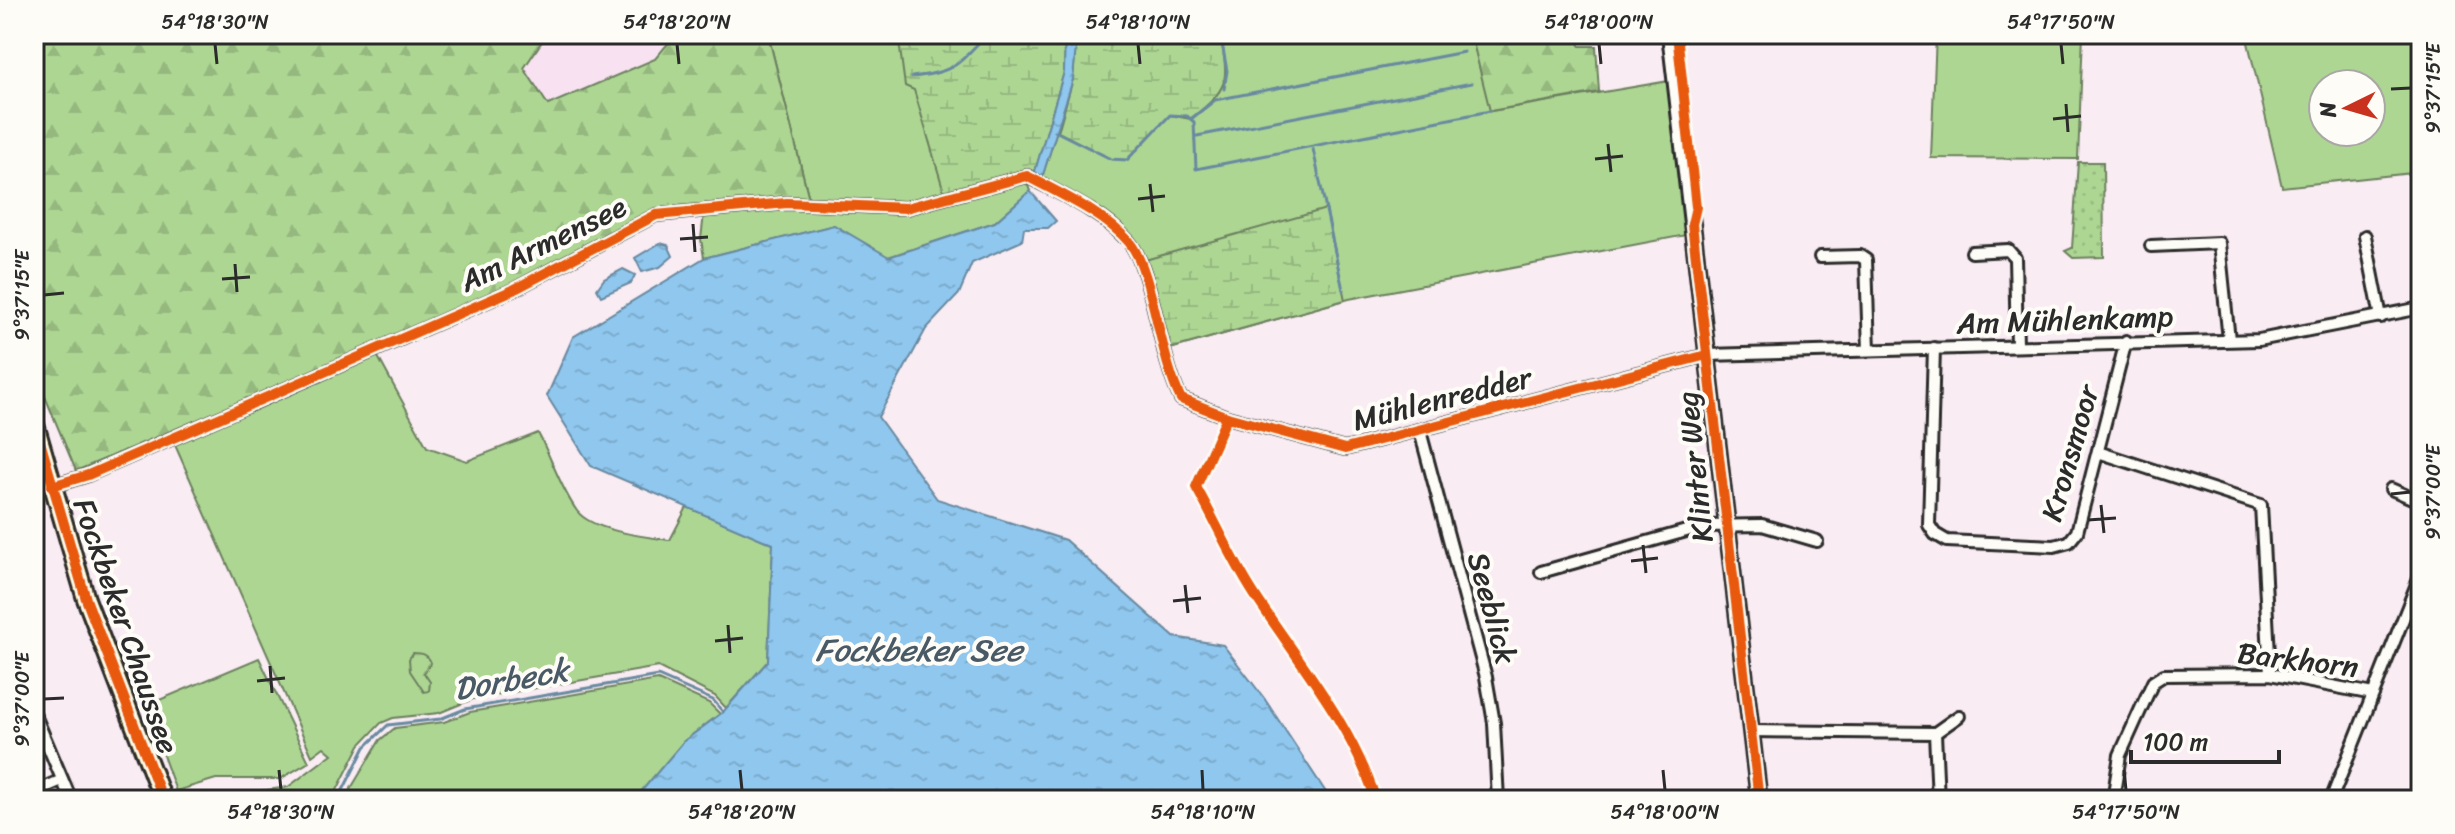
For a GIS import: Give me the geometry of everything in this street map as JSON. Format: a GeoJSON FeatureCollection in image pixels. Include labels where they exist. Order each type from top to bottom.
{"type":"FeatureCollection","features":[{"type":"Feature","properties":{"kind":"main road","name":"Fockbeker Chaussee"},"geometry":{"type":"LineString","coordinates":[[34,421],[86,599],[163,800]]}},
{"type":"Feature","properties":{"kind":"street","name":"Klinter Weg"},"geometry":{"type":"LineString","coordinates":[[1670,34],[1724,526],[1759,800]]}},
{"type":"Feature","properties":{"kind":"street","name":"Am Armensee"},"geometry":{"type":"LineString","coordinates":[[52,486],[88,475],[513,290],[656,215],[787,203],[906,208],[1027,176],[1115,229],[1131,244],[1140,262],[1163,356],[1177,390],[1190,405]]}},
{"type":"Feature","properties":{"kind":"street"},"geometry":{"type":"LineString","coordinates":[[2365,236],[2381,317]]}},
{"type":"Feature","properties":{"kind":"street"},"geometry":{"type":"LineString","coordinates":[[2151,246],[2219,243],[2229,340]]}},
{"type":"Feature","properties":{"kind":"street"},"geometry":{"type":"LineString","coordinates":[[1972,252],[2008,250],[2015,258],[2017,345]]}},
{"type":"Feature","properties":{"kind":"street"},"geometry":{"type":"LineString","coordinates":[[1820,257],[1860,256],[1866,260],[1869,350]]}},
{"type":"Feature","properties":{"kind":"street","name":"Am Mühlenkamp"},"geometry":{"type":"LineString","coordinates":[[1707,355],[2126,341],[2259,340],[2421,308]]}},
{"type":"Feature","properties":{"kind":"street","name":"Kronsmoor"},"geometry":{"type":"LineString","coordinates":[[1934,348],[1929,525],[1935,534],[1947,541],[2054,546],[2069,542],[2077,532],[2126,341]]}},
{"type":"Feature","properties":{"kind":"street","name":"Mühlenredder"},"geometry":{"type":"LineString","coordinates":[[1190,405],[1345,449],[1707,355]]}},
{"type":"Feature","properties":{"kind":"street","name":"Seeblick"},"geometry":{"type":"LineString","coordinates":[[1420,431],[1486,677],[1494,723],[1498,800]]}},
{"type":"Feature","properties":{"kind":"street"},"geometry":{"type":"LineString","coordinates":[[2098,452],[2261,505],[2270,674]]}},
{"type":"Feature","properties":{"kind":"street"},"geometry":{"type":"LineString","coordinates":[[2391,489],[2421,502]]}},
{"type":"Feature","properties":{"kind":"street"},"geometry":{"type":"LineString","coordinates":[[1724,526],[1762,525],[1817,541]]}},
{"type":"Feature","properties":{"kind":"street","name":"Klinter Weg"},"geometry":{"type":"LineString","coordinates":[[1541,572],[1704,526],[1724,526]]}},
{"type":"Feature","properties":{"kind":"street"},"geometry":{"type":"LineString","coordinates":[[2331,800],[2421,574]]}},
{"type":"Feature","properties":{"kind":"street","name":"Barkhorn"},"geometry":{"type":"LineString","coordinates":[[2113,800],[2120,755],[2153,682],[2164,675],[2270,674],[2373,694]]}},
{"type":"Feature","properties":{"kind":"street"},"geometry":{"type":"LineString","coordinates":[[34,713],[71,800]]}},
{"type":"Feature","properties":{"kind":"street"},"geometry":{"type":"LineString","coordinates":[[1750,731],[1935,733],[1959,716]]}},
{"type":"Feature","properties":{"kind":"street"},"geometry":{"type":"LineString","coordinates":[[1935,733],[1938,800]]}},
{"type":"Feature","properties":{"kind":"street"},"geometry":{"type":"LineString","coordinates":[[34,792],[62,780]]}},
{"type":"Feature","properties":{"kind":"shaded area"},"geometry":{"type":"Polygon","coordinates":[[[547,34],[676,34],[655,59],[548,106],[524,68],[547,34]]]}},
{"type":"Feature","properties":{"kind":"green space"},"geometry":{"type":"Polygon","coordinates":[[[34,34],[547,34],[524,68],[548,105],[655,59],[676,34],[768,34],[809,199],[655,212],[511,287],[76,471],[34,370],[34,34]]]}},
{"type":"Feature","properties":{"kind":"green space"},"geometry":{"type":"Polygon","coordinates":[[[768,34],[1065,34],[1064,72],[1033,178],[906,204],[809,199],[768,34]]]}},
{"type":"Feature","properties":{"kind":"green space"},"geometry":{"type":"Polygon","coordinates":[[[898,34],[1065,34],[1064,72],[1033,178],[945,195],[914,90],[905,86],[898,34]]]}},
{"type":"Feature","properties":{"kind":"green space"},"geometry":{"type":"Polygon","coordinates":[[[1077,34],[1471,34],[1491,111],[1669,81],[1686,235],[1349,299],[1166,350],[1152,279],[1136,242],[1105,215],[1041,181],[1073,79],[1077,34]]]}},
{"type":"Feature","properties":{"kind":"green space"},"geometry":{"type":"Polygon","coordinates":[[[1077,34],[1220,34],[1225,63],[1223,83],[1213,99],[1190,119],[1170,115],[1127,160],[1111,159],[1058,132],[1073,79],[1077,34]]]}},
{"type":"Feature","properties":{"kind":"green space"},"geometry":{"type":"Polygon","coordinates":[[[1471,34],[1578,34],[1580,46],[1596,46],[1599,92],[1490,111],[1471,34]]]}},
{"type":"Feature","properties":{"kind":"green space"},"geometry":{"type":"Polygon","coordinates":[[[1936,34],[2083,34],[2078,159],[1931,158],[1936,34]]]}},
{"type":"Feature","properties":{"kind":"green space"},"geometry":{"type":"Polygon","coordinates":[[[2246,34],[2421,34],[2421,172],[2282,187],[2246,34]]]}},
{"type":"Feature","properties":{"kind":"green space"},"geometry":{"type":"Polygon","coordinates":[[[2078,162],[2103,162],[2104,257],[2073,258],[2065,251],[2072,248],[2078,162]]]}},
{"type":"Feature","properties":{"kind":"green space"},"geometry":{"type":"Polygon","coordinates":[[[1025,178],[1030,191],[995,222],[888,257],[834,225],[704,258],[701,239],[704,214],[788,207],[906,213],[1025,178]]]}},
{"type":"Feature","properties":{"kind":"green space"},"geometry":{"type":"Polygon","coordinates":[[[1326,209],[1345,300],[1166,350],[1145,260],[1326,209]]]}},
{"type":"Feature","properties":{"kind":"green space"},"geometry":{"type":"Polygon","coordinates":[[[377,355],[427,447],[467,461],[538,433],[571,502],[584,518],[594,524],[620,532],[670,540],[687,507],[773,544],[768,661],[726,708],[715,696],[658,667],[473,699],[439,713],[393,718],[381,723],[360,745],[332,800],[262,800],[260,791],[288,787],[332,754],[324,747],[312,756],[175,445],[377,355]]]}},
{"type":"Feature","properties":{"kind":"green space"},"geometry":{"type":"Polygon","coordinates":[[[413,653],[430,660],[424,673],[430,682],[429,691],[424,692],[410,671],[409,659],[413,653]]]}},
{"type":"Feature","properties":{"kind":"green space"},"geometry":{"type":"Polygon","coordinates":[[[259,658],[309,762],[280,779],[216,779],[176,791],[145,706],[259,658]]]}},
{"type":"Feature","properties":{"kind":"green space"},"geometry":{"type":"Polygon","coordinates":[[[658,680],[709,703],[720,714],[684,741],[634,800],[344,800],[380,740],[395,728],[444,722],[470,712],[658,680]]]}},
{"type":"Feature","properties":{"kind":"water"},"geometry":{"type":"Polygon","coordinates":[[[1065,34],[1077,34],[1073,79],[1041,181],[1033,178],[1064,72],[1065,34]]]}},
{"type":"Feature","properties":{"kind":"water","name":"Fockbeker See"},"geometry":{"type":"Polygon","coordinates":[[[1030,191],[1056,221],[1048,228],[1024,228],[1022,241],[972,263],[959,294],[926,329],[878,417],[937,499],[1065,540],[1174,637],[1223,645],[1264,698],[1331,800],[634,800],[684,741],[723,712],[768,661],[773,544],[591,466],[547,396],[573,337],[704,258],[834,225],[889,257],[995,222],[1030,191]]]}},
{"type":"Feature","properties":{"kind":"water"},"geometry":{"type":"Polygon","coordinates":[[[660,243],[668,245],[673,256],[660,267],[642,272],[635,258],[660,243]]]}},
{"type":"Feature","properties":{"kind":"water"},"geometry":{"type":"Polygon","coordinates":[[[623,269],[635,275],[631,283],[601,296],[597,289],[604,279],[623,269]]]}},
{"type":"Feature","properties":{"kind":"waterway"},"geometry":{"type":"LineString","coordinates":[[972,34],[981,40]]}},
{"type":"Feature","properties":{"kind":"waterway"},"geometry":{"type":"LineString","coordinates":[[912,77],[938,73],[955,65],[987,34]]}},
{"type":"Feature","properties":{"kind":"waterway"},"geometry":{"type":"LineString","coordinates":[[1221,35],[1225,34]]}},
{"type":"Feature","properties":{"kind":"waterway"},"geometry":{"type":"LineString","coordinates":[[1222,43],[1227,71],[1224,89]]}},
{"type":"Feature","properties":{"kind":"waterway"},"geometry":{"type":"LineString","coordinates":[[1191,119],[1215,100],[1464,52]]}},
{"type":"Feature","properties":{"kind":"waterway"},"geometry":{"type":"LineString","coordinates":[[1197,136],[1472,83]]}},
{"type":"Feature","properties":{"kind":"waterway"},"geometry":{"type":"LineString","coordinates":[[1055,131],[1111,159],[1127,160],[1170,115],[1187,116],[1194,122],[1196,169],[1490,111]]}},
{"type":"Feature","properties":{"kind":"waterway"},"geometry":{"type":"LineString","coordinates":[[1313,149],[1343,290]]}},
{"type":"Feature","properties":{"kind":"waterway","name":"Dorbeck"},"geometry":{"type":"LineString","coordinates":[[338,800],[365,747],[388,725],[440,719],[465,709],[658,676],[713,700],[723,712]]}},
{"type":"Feature","properties":{"kind":"cycle path"},"geometry":{"type":"LineString","coordinates":[[1677,34],[1696,207],[1692,224],[1759,800]]}},
{"type":"Feature","properties":{"kind":"cycle path"},"geometry":{"type":"LineString","coordinates":[[52,486],[88,475],[513,290],[656,215],[787,203],[906,208],[1027,176],[1094,213],[1129,242],[1144,272],[1167,361],[1181,399],[1227,417],[1345,449],[1707,355]]}},
{"type":"Feature","properties":{"kind":"cycle path"},"geometry":{"type":"LineString","coordinates":[[1227,417],[1196,487],[1249,587],[1339,721],[1366,772],[1376,800]]}},
{"type":"Feature","properties":{"kind":"cycle path"},"geometry":{"type":"LineString","coordinates":[[34,421],[86,599],[163,800]]}}]}
